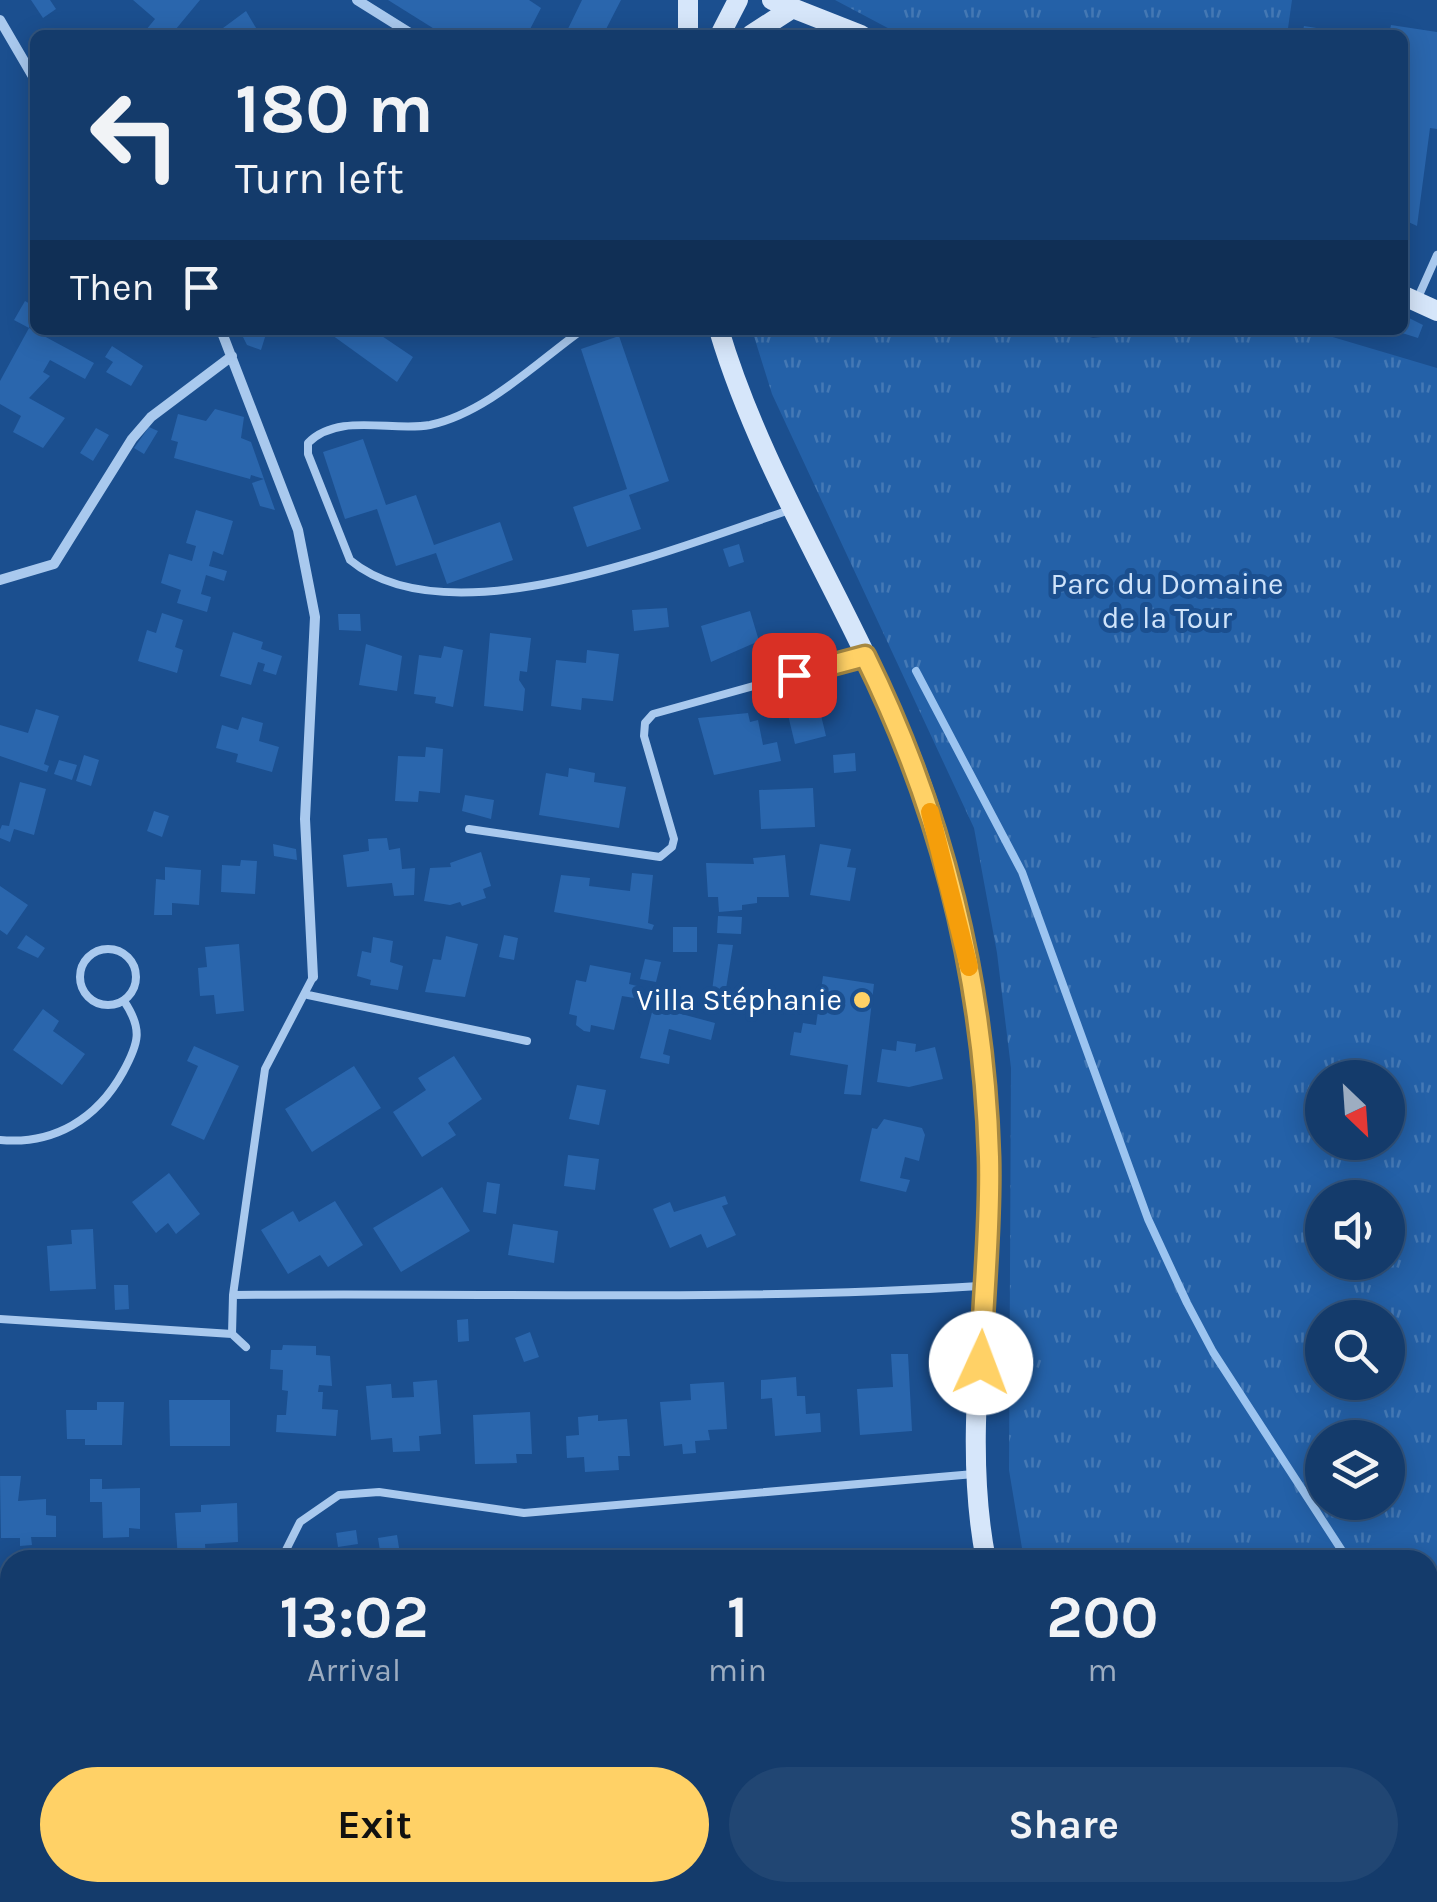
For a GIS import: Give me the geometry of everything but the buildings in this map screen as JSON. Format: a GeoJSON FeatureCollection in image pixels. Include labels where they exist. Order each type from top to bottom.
{"type":"FeatureCollection","features":[{"type":"Feature","properties":{"kind":"main road"},"geometry":{"type":"LineString","coordinates":[[688,0],[688,30]]}},
{"type":"Feature","properties":{"kind":"main road"},"geometry":{"type":"LineString","coordinates":[[723,30],[738,0]]}},
{"type":"Feature","properties":{"kind":"main road"},"geometry":{"type":"LineString","coordinates":[[757,30],[790,3],[851,30]]}},
{"type":"Feature","properties":{"kind":"main road"},"geometry":{"type":"LineString","coordinates":[[1409,298],[1437,311]]}},
{"type":"Feature","properties":{"kind":"main road"},"geometry":{"type":"LineString","coordinates":[[721,335],[742,400],[865,656],[928,802],[966,948],[978,1022],[989,1158],[978,1473],[985,1550]]}},
{"type":"Feature","properties":{"kind":"street"},"geometry":{"type":"LineString","coordinates":[[356,0],[405,30]]}},
{"type":"Feature","properties":{"kind":"street"},"geometry":{"type":"LineString","coordinates":[[0,20],[30,71]]}},
{"type":"Feature","properties":{"kind":"street"},"geometry":{"type":"LineString","coordinates":[[223,335],[298,530],[315,618],[305,819],[313,978]]}},
{"type":"Feature","properties":{"kind":"street"},"geometry":{"type":"LineString","coordinates":[[0,580],[54,564],[132,439],[151,417],[232,356]]}},
{"type":"Feature","properties":{"kind":"lane"},"geometry":{"type":"LineString","coordinates":[[1409,298],[1437,255]]}},
{"type":"Feature","properties":{"kind":"lane"},"geometry":{"type":"LineString","coordinates":[[575,335],[487,400],[454,418],[426,426],[345,426],[314,437],[308,443],[308,454],[350,560],[360,568],[432,593],[560,584],[793,509]]}},
{"type":"Feature","properties":{"kind":"lane"},"geometry":{"type":"LineString","coordinates":[[468,828],[660,858],[672,847],[674,838],[644,736],[645,723],[654,714],[865,656]]}},
{"type":"Feature","properties":{"kind":"lane"},"geometry":{"type":"LineString","coordinates":[[113,949],[132,961],[136,982],[124,1000],[102,1005],[84,993],[80,972],[92,954],[113,949]]}},
{"type":"Feature","properties":{"kind":"lane"},"geometry":{"type":"LineString","coordinates":[[232,1334],[233,1295],[265,1069],[308,994],[313,978]]}},
{"type":"Feature","properties":{"kind":"lane"},"geometry":{"type":"LineString","coordinates":[[308,994],[526,1041]]}},
{"type":"Feature","properties":{"kind":"lane"},"geometry":{"type":"LineString","coordinates":[[0,1140],[28,1142],[68,1129],[106,1103],[140,1042],[138,1027],[124,1000]]}},
{"type":"Feature","properties":{"kind":"lane"},"geometry":{"type":"LineString","coordinates":[[233,1295],[615,1298],[984,1286]]}},
{"type":"Feature","properties":{"kind":"lane"},"geometry":{"type":"LineString","coordinates":[[0,1319],[232,1334],[246,1347]]}},
{"type":"Feature","properties":{"kind":"lane"},"geometry":{"type":"LineString","coordinates":[[287,1550],[300,1522],[339,1495],[379,1492],[524,1513],[978,1473]]}},
{"type":"Feature","properties":{"kind":"green space"},"geometry":{"type":"Polygon","coordinates":[[[835,0],[1292,0],[1288,30],[892,30],[835,0]]]}},
{"type":"Feature","properties":{"kind":"green space","name":"Parc du Domaine de la Tour"},"geometry":{"type":"Polygon","coordinates":[[[754,335],[1326,335],[1437,368],[1437,1550],[1022,1550],[1009,1470],[1011,1068],[997,953],[974,828],[772,394],[754,335]]]}},
{"type":"Feature","properties":{"kind":"waterway"},"geometry":{"type":"LineString","coordinates":[[916,671],[1022,872],[1148,1219],[1187,1303],[1213,1352],[1342,1550]]}},
{"type":"Feature","properties":{"kind":"slow traffic"},"geometry":{"type":"LineString","coordinates":[[930,812],[969,967]]}},
{"type":"Feature","properties":{"kind":"place","name":"Villa Stéphanie"},"geometry":{"type":"Point","coordinates":[862,1000]}},
{"type":"Feature","properties":{"kind":"route"},"geometry":{"type":"LineString","coordinates":[[794,675],[865,656],[901,731],[928,802],[948,873],[966,948],[985,1091],[989,1158],[981,1363]]}}]}
